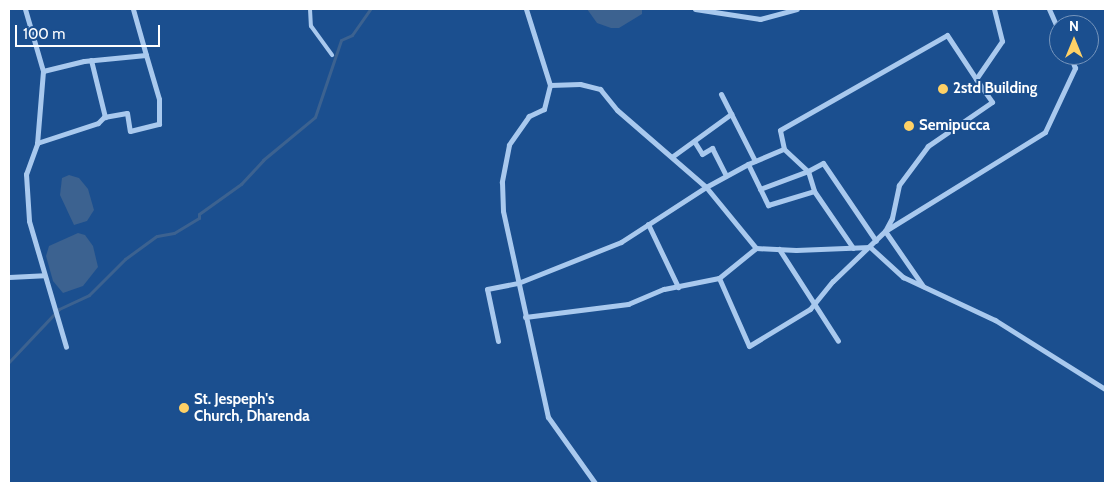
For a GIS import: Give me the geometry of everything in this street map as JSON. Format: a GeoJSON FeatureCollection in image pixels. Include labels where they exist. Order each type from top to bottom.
{"type":"FeatureCollection","features":[{"type":"Feature","properties":{"kind":"street"},"geometry":{"type":"LineString","coordinates":[[25,9],[43,71],[38,143],[26,174],[29,221],[66,347]]}},
{"type":"Feature","properties":{"kind":"street"},"geometry":{"type":"LineString","coordinates":[[38,143],[98,123],[105,117],[127,113],[130,130],[159,124],[159,99],[133,9]]}},
{"type":"Feature","properties":{"kind":"street"},"geometry":{"type":"LineString","coordinates":[[526,9],[550,85],[544,108],[529,116],[509,145],[502,182],[503,211],[548,417],[595,483]]}},
{"type":"Feature","properties":{"kind":"street"},"geometry":{"type":"LineString","coordinates":[[695,9],[760,19],[797,9]]}},
{"type":"Feature","properties":{"kind":"street"},"geometry":{"type":"LineString","coordinates":[[976,79],[1002,42],[994,9]]}},
{"type":"Feature","properties":{"kind":"street"},"geometry":{"type":"LineString","coordinates":[[719,278],[749,346],[814,304],[833,280],[876,241],[885,231],[892,218],[899,184],[928,146],[992,102],[948,35],[780,130],[784,149],[808,171],[814,191],[853,248]]}},
{"type":"Feature","properties":{"kind":"street"},"geometry":{"type":"LineString","coordinates":[[43,71],[91,60],[146,56]]}},
{"type":"Feature","properties":{"kind":"street"},"geometry":{"type":"LineString","coordinates":[[91,60],[105,117]]}},
{"type":"Feature","properties":{"kind":"street"},"geometry":{"type":"LineString","coordinates":[[885,231],[1045,132],[1076,68],[1075,65]]}},
{"type":"Feature","properties":{"kind":"street"},"geometry":{"type":"LineString","coordinates":[[550,85],[580,84],[600,89],[617,110],[673,156],[706,187],[756,248]]}},
{"type":"Feature","properties":{"kind":"street"},"geometry":{"type":"LineString","coordinates":[[721,94],[755,161]]}},
{"type":"Feature","properties":{"kind":"street"},"geometry":{"type":"LineString","coordinates":[[673,156],[732,114]]}},
{"type":"Feature","properties":{"kind":"street"},"geometry":{"type":"LineString","coordinates":[[694,142],[702,154],[712,148],[726,176]]}},
{"type":"Feature","properties":{"kind":"street"},"geometry":{"type":"LineString","coordinates":[[498,341],[487,288],[518,283],[621,242],[706,187],[748,164],[784,149]]}},
{"type":"Feature","properties":{"kind":"street"},"geometry":{"type":"LineString","coordinates":[[760,189],[808,171],[823,163],[876,241]]}},
{"type":"Feature","properties":{"kind":"street"},"geometry":{"type":"LineString","coordinates":[[748,164],[768,205],[814,191]]}},
{"type":"Feature","properties":{"kind":"street"},"geometry":{"type":"LineString","coordinates":[[648,224],[678,287]]}},
{"type":"Feature","properties":{"kind":"street"},"geometry":{"type":"LineString","coordinates":[[885,231],[924,287]]}},
{"type":"Feature","properties":{"kind":"street"},"geometry":{"type":"LineString","coordinates":[[525,317],[628,304],[678,287],[719,278],[756,248],[870,247],[903,277],[995,320],[1105,388]]}},
{"type":"Feature","properties":{"kind":"street"},"geometry":{"type":"LineString","coordinates":[[779,249],[838,341]]}},
{"type":"Feature","properties":{"kind":"street"},"geometry":{"type":"LineString","coordinates":[[9,277],[44,275]]}},
{"type":"Feature","properties":{"kind":"lane"},"geometry":{"type":"LineString","coordinates":[[310,9],[311,26],[332,55]]}},
{"type":"Feature","properties":{"kind":"water"},"geometry":{"type":"Polygon","coordinates":[[[587,9],[642,9],[642,14],[619,28],[611,28],[597,23],[587,9]]]}},
{"type":"Feature","properties":{"kind":"water"},"geometry":{"type":"Polygon","coordinates":[[[69,175],[79,178],[88,189],[94,210],[87,221],[74,225],[60,195],[62,178],[69,175]]]}},
{"type":"Feature","properties":{"kind":"water"},"geometry":{"type":"Polygon","coordinates":[[[78,233],[85,235],[93,246],[98,267],[83,286],[63,293],[53,281],[46,256],[49,246],[78,233]]]}},
{"type":"Feature","properties":{"kind":"waterway"},"geometry":{"type":"LineString","coordinates":[[9,362],[59,309],[89,295],[125,259],[157,236],[174,233],[199,218],[199,214],[241,184],[263,160],[315,117],[341,40],[352,35],[370,9]]}},
{"type":"Feature","properties":{"kind":"place","name":"2std Building"},"geometry":{"type":"Point","coordinates":[943,89]}},
{"type":"Feature","properties":{"kind":"place","name":"Semipucca"},"geometry":{"type":"Point","coordinates":[909,126]}},
{"type":"Feature","properties":{"kind":"place","name":"St. Jespeph's Church, Dharenda"},"geometry":{"type":"Point","coordinates":[184,408]}}]}
